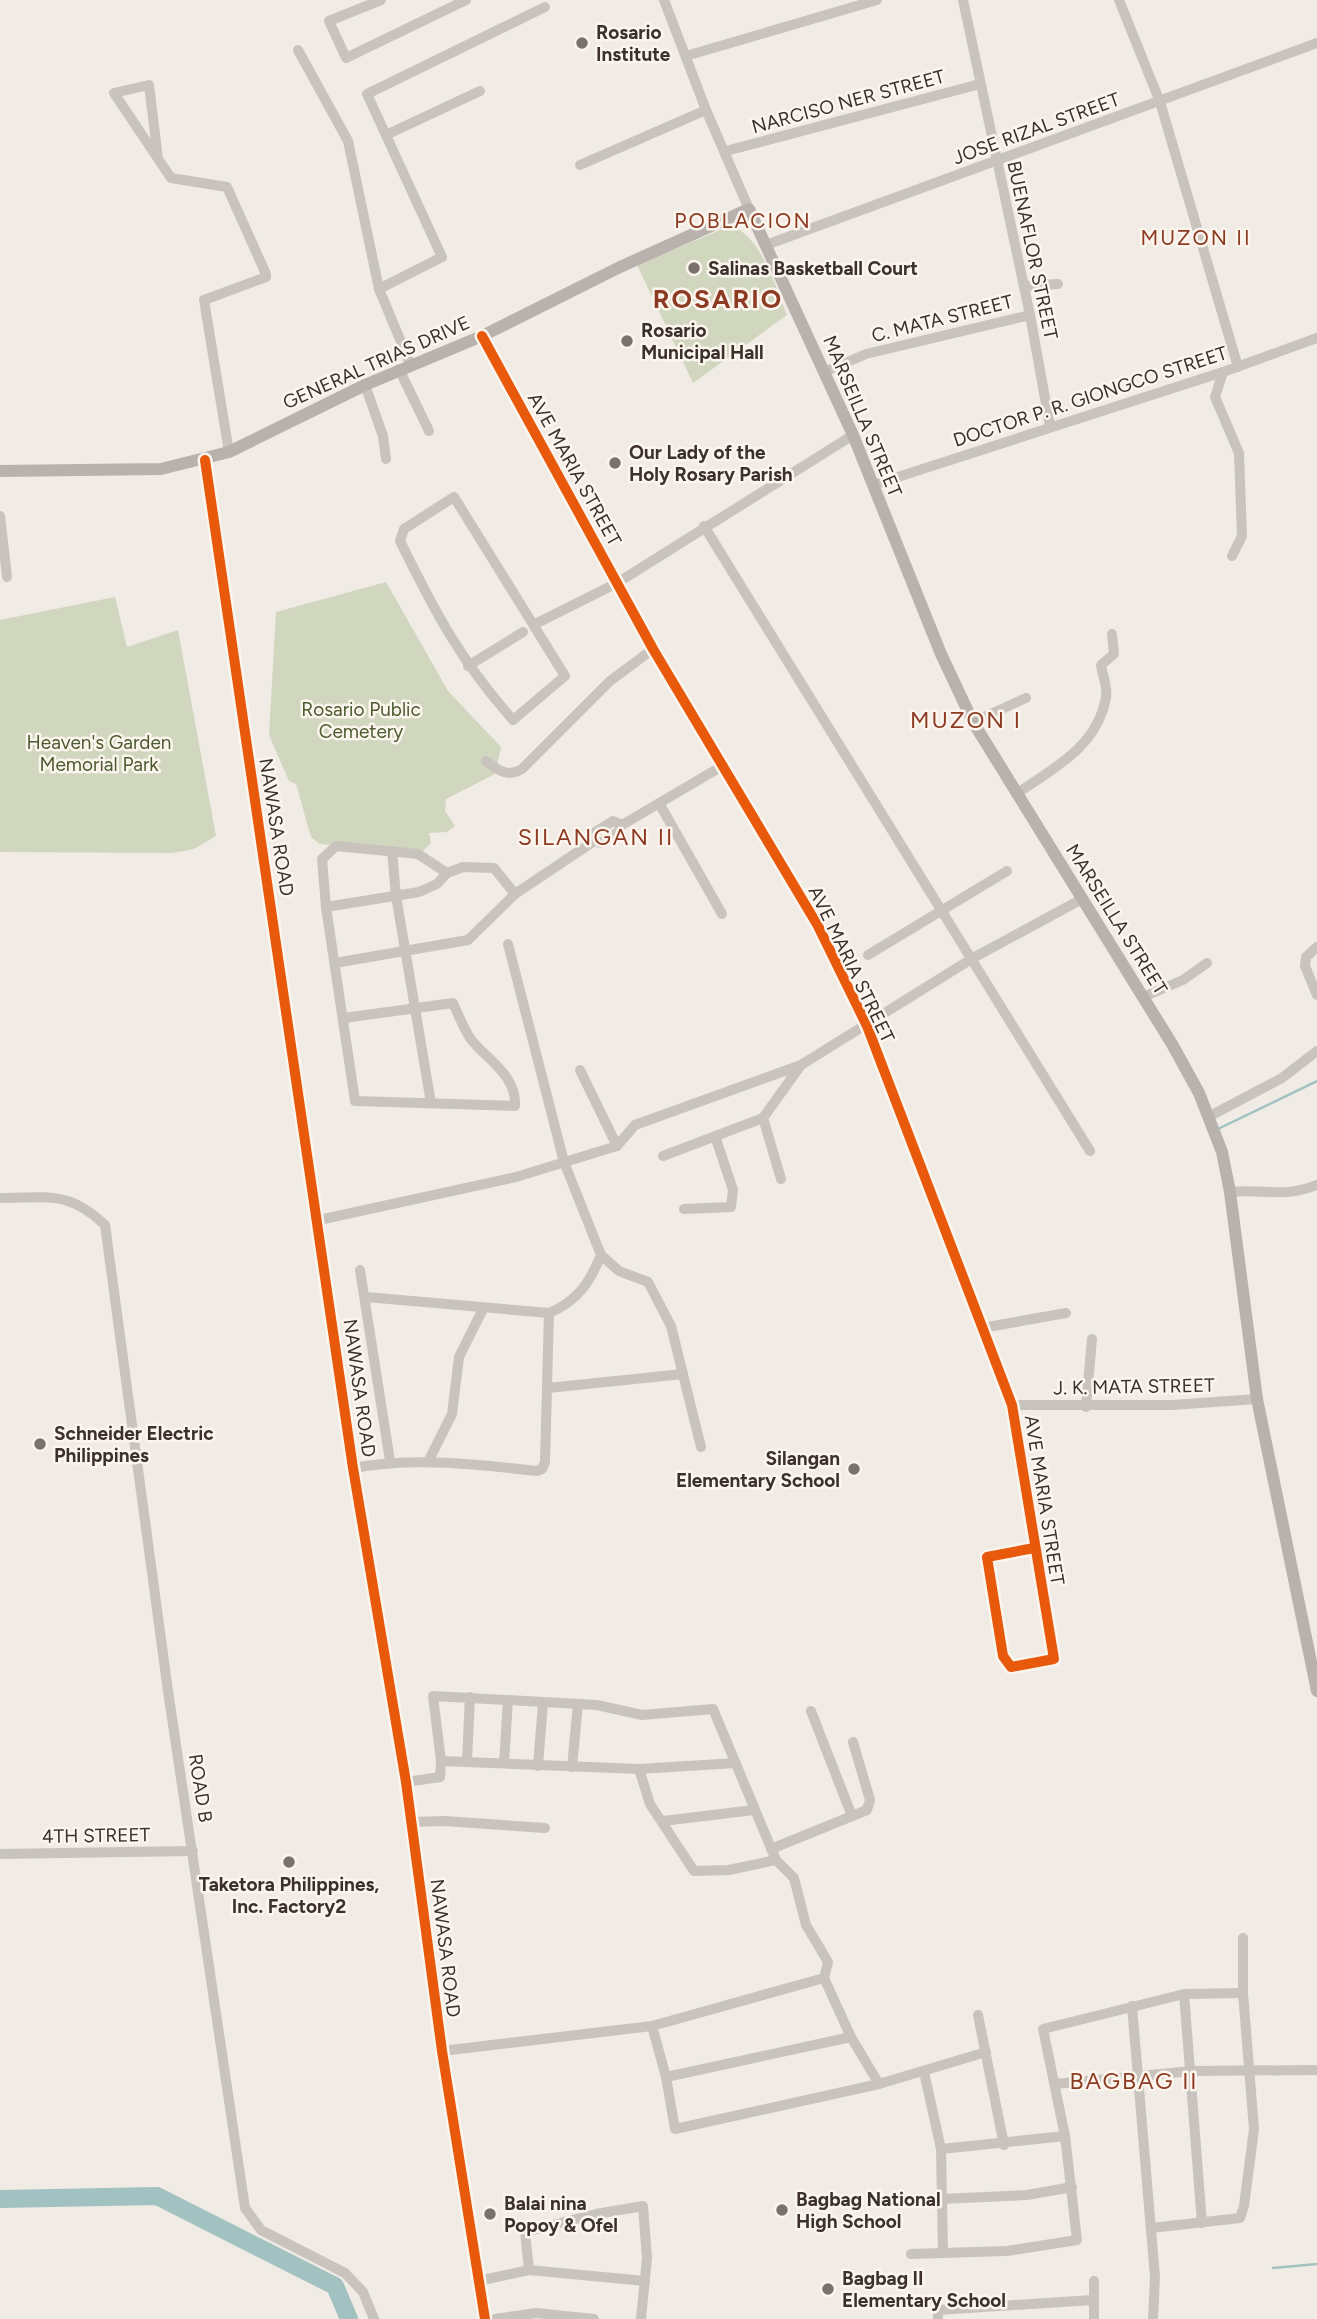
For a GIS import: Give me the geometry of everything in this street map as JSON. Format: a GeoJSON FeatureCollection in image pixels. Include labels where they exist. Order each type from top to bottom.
{"type":"FeatureCollection","features":[{"type":"Feature","properties":{"kind":"main road","name":"MARSEILLA STREET"},"geometry":{"type":"LineString","coordinates":[[749,209],[853,435],[941,653],[973,722],[1143,996],[1210,1116],[1230,1192],[1257,1399],[1317,1691]]}},
{"type":"Feature","properties":{"kind":"main road","name":"GENERAL TRIAS DRIVE"},"geometry":{"type":"LineString","coordinates":[[0,471],[161,469],[229,452],[365,385],[482,336],[620,267],[749,209]]}},
{"type":"Feature","properties":{"kind":"street"},"geometry":{"type":"LineString","coordinates":[[381,0],[329,21],[346,58],[466,0]]}},
{"type":"Feature","properties":{"kind":"street"},"geometry":{"type":"LineString","coordinates":[[664,0],[706,110],[749,209]]}},
{"type":"Feature","properties":{"kind":"street"},"geometry":{"type":"LineString","coordinates":[[686,56],[877,0]]}},
{"type":"Feature","properties":{"kind":"street","name":"BUENAFLOR STREET"},"geometry":{"type":"LineString","coordinates":[[963,0],[1051,426]]}},
{"type":"Feature","properties":{"kind":"street"},"geometry":{"type":"LineString","coordinates":[[1119,0],[1160,102],[1238,367]]}},
{"type":"Feature","properties":{"kind":"street"},"geometry":{"type":"LineString","coordinates":[[379,289],[442,257],[367,94],[545,7]]}},
{"type":"Feature","properties":{"kind":"street","name":"JOSE RIZAL STREET"},"geometry":{"type":"LineString","coordinates":[[766,245],[1317,43]]}},
{"type":"Feature","properties":{"kind":"street"},"geometry":{"type":"LineString","coordinates":[[298,50],[348,141],[379,289],[429,432]]}},
{"type":"Feature","properties":{"kind":"street","name":"NARCISO NER STREET"},"geometry":{"type":"LineString","coordinates":[[726,151],[980,84]]}},
{"type":"Feature","properties":{"kind":"street"},"geometry":{"type":"LineString","coordinates":[[158,159],[149,85],[114,93],[158,159],[171,178],[228,187],[266,274],[204,300],[229,452]]}},
{"type":"Feature","properties":{"kind":"street"},"geometry":{"type":"LineString","coordinates":[[386,135],[480,91]]}},
{"type":"Feature","properties":{"kind":"street"},"geometry":{"type":"LineString","coordinates":[[580,165],[706,110]]}},
{"type":"Feature","properties":{"kind":"street"},"geometry":{"type":"LineString","coordinates":[[1024,286],[1058,284]]}},
{"type":"Feature","properties":{"kind":"street","name":"C. MATA STREET"},"geometry":{"type":"LineString","coordinates":[[824,372],[866,354],[1030,315]]}},
{"type":"Feature","properties":{"kind":"street","name":"AVE MARIA STREET"},"geometry":{"type":"LineString","coordinates":[[482,336],[653,649],[818,926],[867,1026],[1012,1405],[1054,1659],[1011,1667],[1003,1656],[987,1557],[1034,1548]]}},
{"type":"Feature","properties":{"kind":"street","name":"DOCTOR P. R. GIONGCO STREET"},"geometry":{"type":"LineString","coordinates":[[873,485],[1223,372],[1317,338]]}},
{"type":"Feature","properties":{"kind":"street"},"geometry":{"type":"LineString","coordinates":[[1223,372],[1215,397],[1239,453],[1242,536],[1232,556]]}},
{"type":"Feature","properties":{"kind":"street"},"geometry":{"type":"LineString","coordinates":[[365,385],[383,436],[386,459]]}},
{"type":"Feature","properties":{"kind":"street"},"geometry":{"type":"LineString","coordinates":[[535,624],[617,583],[853,435]]}},
{"type":"Feature","properties":{"kind":"street","name":"NAWASA ROAD"},"geometry":{"type":"LineString","coordinates":[[205,460],[319,1220],[353,1468],[406,1782],[442,2051],[485,2319]]}},
{"type":"Feature","properties":{"kind":"street"},"geometry":{"type":"LineString","coordinates":[[454,497],[565,676],[513,720],[468,666],[440,623],[400,541],[404,529],[454,497]]}},
{"type":"Feature","properties":{"kind":"street"},"geometry":{"type":"LineString","coordinates":[[0,516],[7,577]]}},
{"type":"Feature","properties":{"kind":"street"},"geometry":{"type":"LineString","coordinates":[[704,526],[944,910],[1090,1151]]}},
{"type":"Feature","properties":{"kind":"street"},"geometry":{"type":"LineString","coordinates":[[468,666],[523,632]]}},
{"type":"Feature","properties":{"kind":"street"},"geometry":{"type":"LineString","coordinates":[[1016,794],[1065,760],[1094,732],[1107,695],[1101,665],[1114,654],[1112,634]]}},
{"type":"Feature","properties":{"kind":"street"},"geometry":{"type":"LineString","coordinates":[[486,761],[503,773],[516,773],[522,769],[610,681],[653,649]]}},
{"type":"Feature","properties":{"kind":"street"},"geometry":{"type":"LineString","coordinates":[[973,722],[1026,698]]}},
{"type":"Feature","properties":{"kind":"street"},"geometry":{"type":"LineString","coordinates":[[334,963],[468,940],[515,894],[594,841],[601,843],[610,838],[622,825],[724,765]]}},
{"type":"Feature","properties":{"kind":"street"},"geometry":{"type":"LineString","coordinates":[[659,803],[722,914]]}},
{"type":"Feature","properties":{"kind":"street"},"geometry":{"type":"LineString","coordinates":[[344,1018],[414,1006],[453,1003],[472,1040],[496,1063],[515,1099],[515,1106],[355,1101],[326,907],[322,859],[336,846],[392,851],[418,854],[447,873]]}},
{"type":"Feature","properties":{"kind":"street"},"geometry":{"type":"LineString","coordinates":[[392,851],[396,896],[431,1103]]}},
{"type":"Feature","properties":{"kind":"street"},"geometry":{"type":"LineString","coordinates":[[326,907],[396,896],[436,884],[447,873],[463,867],[494,868],[515,894]]}},
{"type":"Feature","properties":{"kind":"street"},"geometry":{"type":"LineString","coordinates":[[868,955],[1007,871]]}},
{"type":"Feature","properties":{"kind":"street"},"geometry":{"type":"LineString","coordinates":[[319,1220],[516,1177],[617,1146],[635,1125],[801,1065],[973,958],[1082,900]]}},
{"type":"Feature","properties":{"kind":"street"},"geometry":{"type":"LineString","coordinates":[[508,944],[564,1162],[601,1255],[619,1271],[648,1282],[671,1326],[701,1447]]}},
{"type":"Feature","properties":{"kind":"street"},"geometry":{"type":"LineString","coordinates":[[1317,947],[1306,957],[1305,966],[1317,995]]}},
{"type":"Feature","properties":{"kind":"street"},"geometry":{"type":"LineString","coordinates":[[1143,996],[1183,980],[1207,963]]}},
{"type":"Feature","properties":{"kind":"street"},"geometry":{"type":"LineString","coordinates":[[1210,1116],[1282,1078],[1317,1051]]}},
{"type":"Feature","properties":{"kind":"street"},"geometry":{"type":"LineString","coordinates":[[663,1156],[763,1118],[801,1065]]}},
{"type":"Feature","properties":{"kind":"street"},"geometry":{"type":"LineString","coordinates":[[580,1070],[617,1146]]}},
{"type":"Feature","properties":{"kind":"street"},"geometry":{"type":"LineString","coordinates":[[763,1118],[781,1179]]}},
{"type":"Feature","properties":{"kind":"street"},"geometry":{"type":"LineString","coordinates":[[684,1209],[732,1207],[733,1190],[715,1136]]}},
{"type":"Feature","properties":{"kind":"street"},"geometry":{"type":"LineString","coordinates":[[1230,1192],[1257,1189],[1293,1194],[1317,1185]]}},
{"type":"Feature","properties":{"kind":"street","name":"ROAD B"},"geometry":{"type":"LineString","coordinates":[[0,1198],[64,1198],[85,1206],[105,1225],[168,1691],[245,2208],[261,2230],[345,2273],[363,2292],[374,2319]]}},
{"type":"Feature","properties":{"kind":"street"},"geometry":{"type":"LineString","coordinates":[[366,1297],[550,1313],[566,1306],[589,1284],[601,1255]]}},
{"type":"Feature","properties":{"kind":"street"},"geometry":{"type":"LineString","coordinates":[[360,1270],[390,1461]]}},
{"type":"Feature","properties":{"kind":"street"},"geometry":{"type":"LineString","coordinates":[[428,1462],[452,1414],[459,1357],[483,1309]]}},
{"type":"Feature","properties":{"kind":"street"},"geometry":{"type":"LineString","coordinates":[[353,1468],[390,1461],[540,1471],[545,1462],[550,1313]]}},
{"type":"Feature","properties":{"kind":"street"},"geometry":{"type":"LineString","coordinates":[[982,1328],[1066,1313]]}},
{"type":"Feature","properties":{"kind":"street"},"geometry":{"type":"LineString","coordinates":[[1086,1406],[1092,1339]]}},
{"type":"Feature","properties":{"kind":"street"},"geometry":{"type":"LineString","coordinates":[[548,1388],[683,1374]]}},
{"type":"Feature","properties":{"kind":"street","name":"J. K. MATA STREET"},"geometry":{"type":"LineString","coordinates":[[1012,1405],[1086,1406],[1257,1399]]}},
{"type":"Feature","properties":{"kind":"street"},"geometry":{"type":"LineString","coordinates":[[406,1782],[440,1777],[441,1762],[433,1696],[617,1707],[642,1715],[713,1709],[776,1860],[797,1884],[807,1925],[828,1962],[824,1978],[851,2037],[879,2084]]}},
{"type":"Feature","properties":{"kind":"street"},"geometry":{"type":"LineString","coordinates":[[467,1760],[470,1697]]}},
{"type":"Feature","properties":{"kind":"street"},"geometry":{"type":"LineString","coordinates":[[504,1763],[508,1700]]}},
{"type":"Feature","properties":{"kind":"street"},"geometry":{"type":"LineString","coordinates":[[538,1766],[544,1703]]}},
{"type":"Feature","properties":{"kind":"street"},"geometry":{"type":"LineString","coordinates":[[572,1767],[578,1704]]}},
{"type":"Feature","properties":{"kind":"street"},"geometry":{"type":"LineString","coordinates":[[811,1711],[852,1816]]}},
{"type":"Feature","properties":{"kind":"street"},"geometry":{"type":"LineString","coordinates":[[771,1849],[867,1810],[870,1806],[853,1742]]}},
{"type":"Feature","properties":{"kind":"street"},"geometry":{"type":"LineString","coordinates":[[441,1762],[467,1760],[538,1766],[639,1769],[736,1763]]}},
{"type":"Feature","properties":{"kind":"street"},"geometry":{"type":"LineString","coordinates":[[639,1769],[650,1804],[694,1871],[729,1870],[776,1860]]}},
{"type":"Feature","properties":{"kind":"street"},"geometry":{"type":"LineString","coordinates":[[663,1821],[754,1810]]}},
{"type":"Feature","properties":{"kind":"street"},"geometry":{"type":"LineString","coordinates":[[412,1822],[545,1828]]}},
{"type":"Feature","properties":{"kind":"street","name":"4TH STREET"},"geometry":{"type":"LineString","coordinates":[[0,1854],[193,1851]]}},
{"type":"Feature","properties":{"kind":"street"},"geometry":{"type":"LineString","coordinates":[[1151,2228],[1240,2218],[1244,2206],[1254,2129],[1243,1993],[1242,1938]]}},
{"type":"Feature","properties":{"kind":"street"},"geometry":{"type":"LineString","coordinates":[[442,2051],[652,2026],[824,1978]]}},
{"type":"Feature","properties":{"kind":"street"},"geometry":{"type":"LineString","coordinates":[[911,2254],[1007,2250],[1077,2240],[1065,2136],[1043,2029],[1184,1994],[1243,1993]]}},
{"type":"Feature","properties":{"kind":"street"},"geometry":{"type":"LineString","coordinates":[[1184,1994],[1202,2223]]}},
{"type":"Feature","properties":{"kind":"street"},"geometry":{"type":"LineString","coordinates":[[1132,2006],[1155,2277],[1153,2319]]}},
{"type":"Feature","properties":{"kind":"street"},"geometry":{"type":"LineString","coordinates":[[978,2015],[1004,2145]]}},
{"type":"Feature","properties":{"kind":"street"},"geometry":{"type":"LineString","coordinates":[[652,2026],[666,2077],[675,2129],[879,2084],[986,2052]]}},
{"type":"Feature","properties":{"kind":"street"},"geometry":{"type":"LineString","coordinates":[[666,2077],[851,2037]]}},
{"type":"Feature","properties":{"kind":"street"},"geometry":{"type":"LineString","coordinates":[[1055,2084],[1192,2071],[1250,2068],[1317,2070]]}},
{"type":"Feature","properties":{"kind":"street"},"geometry":{"type":"LineString","coordinates":[[924,2072],[941,2149],[943,2252]]}},
{"type":"Feature","properties":{"kind":"street"},"geometry":{"type":"LineString","coordinates":[[941,2149],[1004,2145],[1065,2136]]}},
{"type":"Feature","properties":{"kind":"street"},"geometry":{"type":"LineString","coordinates":[[942,2199],[1027,2195],[1072,2187]]}},
{"type":"Feature","properties":{"kind":"street"},"geometry":{"type":"LineString","coordinates":[[529,2270],[524,2232],[596,2214],[643,2206],[648,2258],[641,2319]]}},
{"type":"Feature","properties":{"kind":"street"},"geometry":{"type":"LineString","coordinates":[[478,2281],[529,2270],[645,2281]]}},
{"type":"Feature","properties":{"kind":"street"},"geometry":{"type":"LineString","coordinates":[[1094,2281],[1094,2319]]}},
{"type":"Feature","properties":{"kind":"street"},"geometry":{"type":"LineString","coordinates":[[938,2319],[938,2310],[1093,2300]]}},
{"type":"Feature","properties":{"kind":"street"},"geometry":{"type":"LineString","coordinates":[[495,2319],[549,2316],[594,2319]]}},
{"type":"Feature","properties":{"kind":"green space"},"geometry":{"type":"Polygon","coordinates":[[[732,225],[743,232],[760,253],[787,315],[693,383],[637,265],[732,225]]]}},
{"type":"Feature","properties":{"kind":"green space","name":"Rosario Public Cemetery"},"geometry":{"type":"Polygon","coordinates":[[[386,582],[448,691],[501,747],[495,774],[446,799],[445,811],[455,826],[447,832],[429,833],[431,843],[422,852],[320,844],[311,837],[296,784],[289,781],[269,735],[276,612],[386,582]]]}},
{"type":"Feature","properties":{"kind":"green space","name":"Heaven's Garden Memorial Park"},"geometry":{"type":"Polygon","coordinates":[[[115,597],[127,647],[178,630],[216,836],[194,849],[172,853],[0,852],[0,620],[115,597]]]}},
{"type":"Feature","properties":{"kind":"waterway"},"geometry":{"type":"LineString","coordinates":[[1220,1128],[1317,1081]]}},
{"type":"Feature","properties":{"kind":"waterway"},"geometry":{"type":"LineString","coordinates":[[0,2199],[157,2196],[335,2286],[349,2319]]}},
{"type":"Feature","properties":{"kind":"waterway"},"geometry":{"type":"LineString","coordinates":[[1273,2268],[1317,2264]]}},
{"type":"Feature","properties":{"kind":"cycle path"},"geometry":{"type":"LineString","coordinates":[[482,336],[653,649],[818,926],[867,1026],[1012,1405],[1054,1659],[1011,1667],[1003,1656],[987,1557],[1034,1548]]}},
{"type":"Feature","properties":{"kind":"cycle path"},"geometry":{"type":"LineString","coordinates":[[205,460],[353,1468],[406,1782],[442,2051],[485,2319]]}},
{"type":"Feature","properties":{"kind":"place","name":"Rosario Institute"},"geometry":{"type":"Point","coordinates":[582,43]}},
{"type":"Feature","properties":{"kind":"place","name":"Salinas Basketball Court"},"geometry":{"type":"Point","coordinates":[694,268]}},
{"type":"Feature","properties":{"kind":"place","name":"Rosario Municipal Hall"},"geometry":{"type":"Point","coordinates":[627,341]}},
{"type":"Feature","properties":{"kind":"place","name":"Our Lady of the Holy Rosary Parish"},"geometry":{"type":"Point","coordinates":[615,463]}},
{"type":"Feature","properties":{"kind":"place","name":"Schneider Electric Philippines"},"geometry":{"type":"Point","coordinates":[40,1444]}},
{"type":"Feature","properties":{"kind":"place","name":"Silangan Elementary School"},"geometry":{"type":"Point","coordinates":[854,1469]}},
{"type":"Feature","properties":{"kind":"place","name":"Taketora Philippines, Inc. Factory2"},"geometry":{"type":"Point","coordinates":[289,1862]}},
{"type":"Feature","properties":{"kind":"place","name":"Bagbag National High School"},"geometry":{"type":"Point","coordinates":[782,2210]}},
{"type":"Feature","properties":{"kind":"place","name":"Balai nina Popoy & Ofel"},"geometry":{"type":"Point","coordinates":[490,2214]}},
{"type":"Feature","properties":{"kind":"place","name":"Bagbag II Elementary School"},"geometry":{"type":"Point","coordinates":[828,2289]}},
{"type":"Feature","properties":{"kind":"district","name":"POBLACION"},"geometry":{"type":"Point","coordinates":[743,221]}},
{"type":"Feature","properties":{"kind":"district","name":"MUZON II"},"geometry":{"type":"Point","coordinates":[1196,238]}},
{"type":"Feature","properties":{"kind":"district","name":"ROSARIO"},"geometry":{"type":"Point","coordinates":[718,299]}},
{"type":"Feature","properties":{"kind":"district","name":"MUZON I"},"geometry":{"type":"Point","coordinates":[966,720]}},
{"type":"Feature","properties":{"kind":"district","name":"SILANGAN II"},"geometry":{"type":"Point","coordinates":[596,837]}},
{"type":"Feature","properties":{"kind":"district","name":"BAGBAG II"},"geometry":{"type":"Point","coordinates":[1134,2081]}}]}
